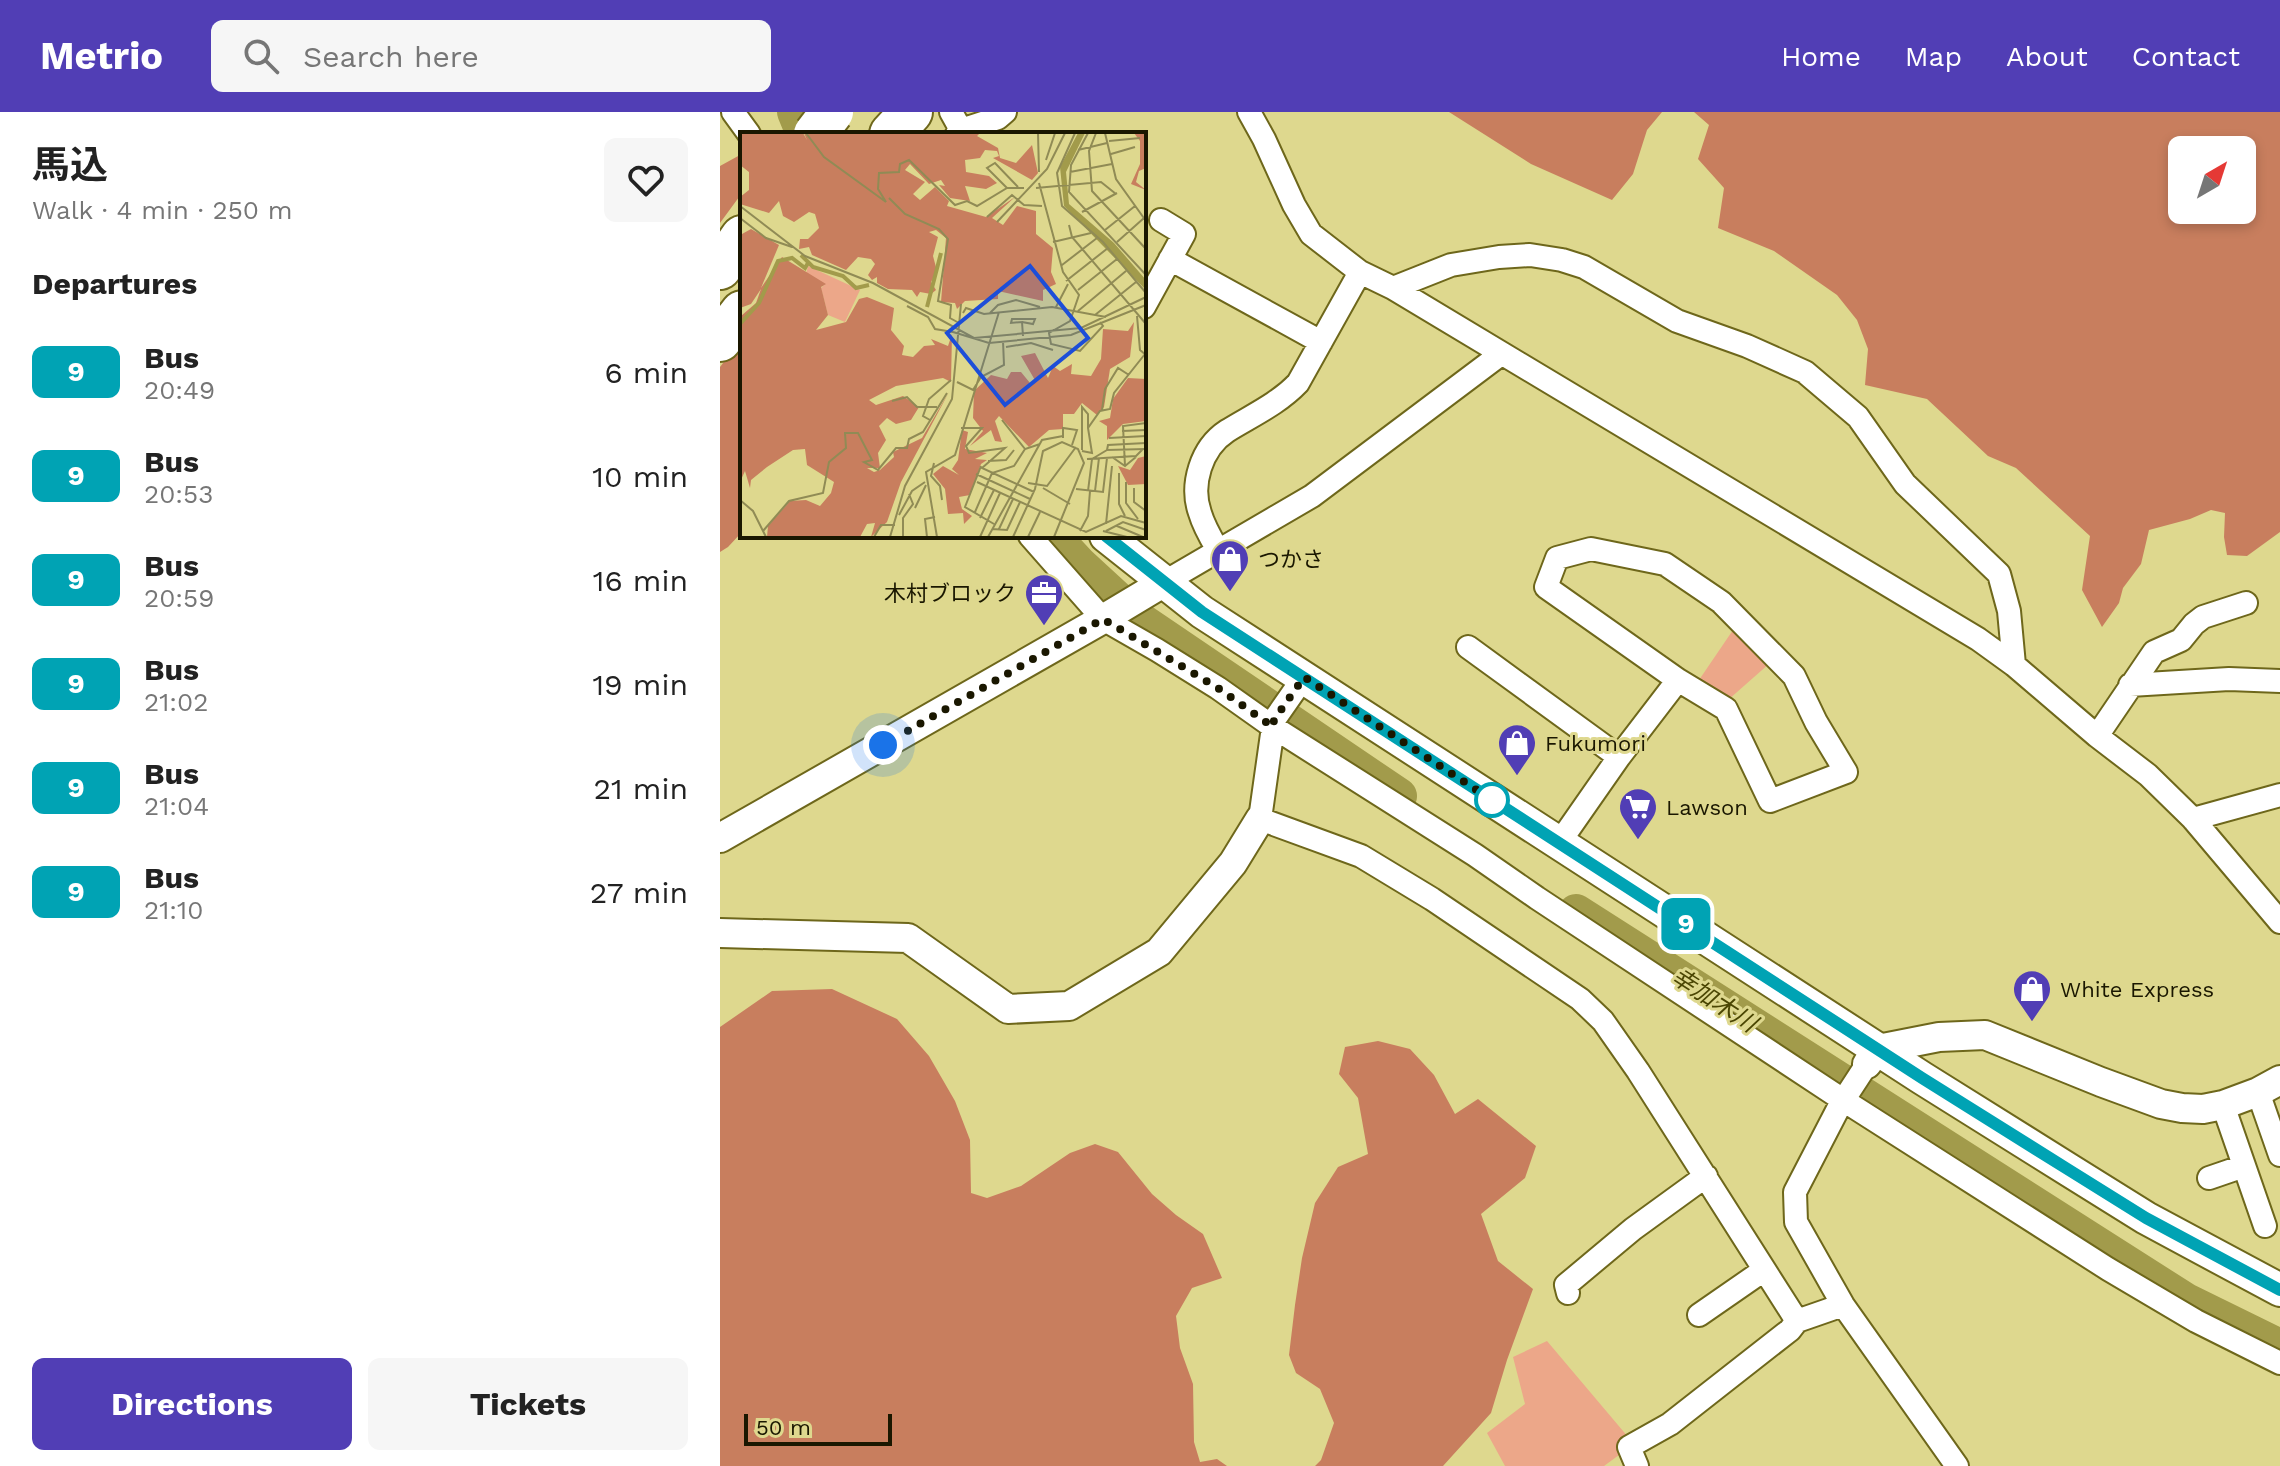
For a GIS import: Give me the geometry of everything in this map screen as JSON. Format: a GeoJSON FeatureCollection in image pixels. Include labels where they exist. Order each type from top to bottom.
{"type":"FeatureCollection","features":[{"type":"Feature","properties":{"kind":"highway"},"geometry":{"type":"LineString","coordinates":[[817,132],[832,112]]}},
{"type":"Feature","properties":{"kind":"highway"},"geometry":{"type":"LineString","coordinates":[[893,132],[911,112]]}},
{"type":"Feature","properties":{"kind":"highway"},"geometry":{"type":"LineString","coordinates":[[720,268],[740,240]]}},
{"type":"Feature","properties":{"kind":"highway"},"geometry":{"type":"LineString","coordinates":[[720,340],[740,315]]}},
{"type":"Feature","properties":{"kind":"main road"},"geometry":{"type":"LineString","coordinates":[[832,112],[839,132]]}},
{"type":"Feature","properties":{"kind":"main road"},"geometry":{"type":"LineString","coordinates":[[1108,538],[1155,587],[1202,612],[1298,685],[1559,843],[1872,1057],[2146,1218],[2280,1290]]}},
{"type":"Feature","properties":{"kind":"street"},"geometry":{"type":"LineString","coordinates":[[733,112],[748,132]]}},
{"type":"Feature","properties":{"kind":"street"},"geometry":{"type":"LineString","coordinates":[[956,125],[998,118],[1005,112]]}},
{"type":"Feature","properties":{"kind":"street"},"geometry":{"type":"LineString","coordinates":[[1249,112],[1311,234],[1360,272],[1393,288],[1978,639],[2148,775],[2193,819],[2280,922]]}},
{"type":"Feature","properties":{"kind":"street"},"geometry":{"type":"LineString","coordinates":[[1146,303],[1184,234],[1161,220]]}},
{"type":"Feature","properties":{"kind":"street"},"geometry":{"type":"LineString","coordinates":[[1393,288],[1451,265],[1499,257],[1530,255],[1562,260],[1584,267],[1677,321],[1747,346],[1805,372],[1858,417],[1905,484],[1999,574],[2009,611],[2014,665]]}},
{"type":"Feature","properties":{"kind":"street"},"geometry":{"type":"LineString","coordinates":[[1170,259],[1321,342]]}},
{"type":"Feature","properties":{"kind":"street"},"geometry":{"type":"LineString","coordinates":[[1219,552],[1200,516],[1197,502],[1199,468],[1205,453],[1223,433],[1287,394],[1307,369],[1360,272]]}},
{"type":"Feature","properties":{"kind":"street"},"geometry":{"type":"LineString","coordinates":[[720,838],[1312,496],[1501,354]]}},
{"type":"Feature","properties":{"kind":"street"},"geometry":{"type":"LineString","coordinates":[[1032,538],[1110,615],[1218,688],[2108,1269],[2196,1321],[2280,1363]]}},
{"type":"Feature","properties":{"kind":"street"},"geometry":{"type":"LineString","coordinates":[[1591,549],[1665,564],[1721,602],[1794,676],[1816,722],[1846,772],[1770,801],[1726,709],[1678,680],[1546,587],[1557,558],[1591,549]]}},
{"type":"Feature","properties":{"kind":"street"},"geometry":{"type":"LineString","coordinates":[[2097,736],[2154,652],[2181,640],[2203,617],[2246,603]]}},
{"type":"Feature","properties":{"kind":"street"},"geometry":{"type":"LineString","coordinates":[[1468,647],[1619,757]]}},
{"type":"Feature","properties":{"kind":"street"},"geometry":{"type":"LineString","coordinates":[[2130,685],[2229,679],[2280,681]]}},
{"type":"Feature","properties":{"kind":"street"},"geometry":{"type":"LineString","coordinates":[[1559,843],[1678,680]]}},
{"type":"Feature","properties":{"kind":"street"},"geometry":{"type":"LineString","coordinates":[[720,933],[908,938],[1008,1009],[1069,1006],[1159,952],[1233,863],[1260,819],[1274,724],[1298,685]]}},
{"type":"Feature","properties":{"kind":"street"},"geometry":{"type":"LineString","coordinates":[[2193,819],[2280,795]]}},
{"type":"Feature","properties":{"kind":"street"},"geometry":{"type":"LineString","coordinates":[[1260,819],[1361,856],[1432,899],[1580,999],[1603,1021],[1638,1071],[1797,1321]]}},
{"type":"Feature","properties":{"kind":"street"},"geometry":{"type":"LineString","coordinates":[[1946,1463],[1843,1305],[1796,1222],[1795,1192],[1812,1155],[1872,1057],[1939,1037],[1985,1035],[2161,1104],[2203,1109],[2223,1105],[2269,1086],[2280,1155]]}},
{"type":"Feature","properties":{"kind":"street"},"geometry":{"type":"LineString","coordinates":[[2223,1105],[2265,1226]]}},
{"type":"Feature","properties":{"kind":"street"},"geometry":{"type":"LineString","coordinates":[[2209,1178],[2244,1166]]}},
{"type":"Feature","properties":{"kind":"street"},"geometry":{"type":"LineString","coordinates":[[1568,1293],[1566,1285],[1633,1229],[1706,1176]]}},
{"type":"Feature","properties":{"kind":"street"},"geometry":{"type":"LineString","coordinates":[[1699,1315],[1764,1270]]}},
{"type":"Feature","properties":{"kind":"street"},"geometry":{"type":"LineString","coordinates":[[1637,1466],[1629,1447],[1670,1424],[1790,1330],[1797,1321],[1843,1305]]}},
{"type":"Feature","properties":{"kind":"shaded area"},"geometry":{"type":"Polygon","coordinates":[[[1449,112],[1662,112],[1647,130],[1633,174],[1612,200],[1531,164],[1449,112]]]}},
{"type":"Feature","properties":{"kind":"shaded area"},"geometry":{"type":"Polygon","coordinates":[[[1694,112],[2280,112],[2280,532],[2247,556],[2227,555],[2225,513],[2211,510],[2149,530],[2141,564],[2123,588],[2119,603],[2102,627],[2082,590],[2090,536],[2016,468],[1988,456],[1927,399],[1865,385],[1868,349],[1857,320],[1837,295],[1774,251],[1718,228],[1724,188],[1698,159],[1709,125],[1694,112]]]}},
{"type":"Feature","properties":{"kind":"shaded area"},"geometry":{"type":"Polygon","coordinates":[[[740,155],[740,196],[720,223],[720,166],[740,155]]]}},
{"type":"Feature","properties":{"kind":"shaded area"},"geometry":{"type":"Polygon","coordinates":[[[740,341],[740,534],[720,552],[720,367],[740,341]]]}},
{"type":"Feature","properties":{"kind":"shaded area"},"geometry":{"type":"Polygon","coordinates":[[[1733,630],[1770,663],[1728,700],[1699,680],[1733,630]]]}},
{"type":"Feature","properties":{"kind":"shaded area"},"geometry":{"type":"Polygon","coordinates":[[[832,989],[897,1019],[929,1056],[955,1101],[970,1140],[971,1193],[987,1198],[1021,1186],[1070,1153],[1095,1144],[1118,1152],[1152,1194],[1203,1234],[1222,1278],[1192,1288],[1176,1316],[1180,1348],[1193,1384],[1194,1442],[1200,1462],[1217,1459],[1227,1466],[720,1466],[720,1027],[772,991],[832,989]]]}},
{"type":"Feature","properties":{"kind":"shaded area"},"geometry":{"type":"Polygon","coordinates":[[[1378,1041],[1410,1049],[1434,1075],[1455,1114],[1478,1099],[1536,1146],[1525,1178],[1481,1214],[1498,1261],[1533,1289],[1491,1413],[1443,1466],[1315,1466],[1321,1460],[1334,1423],[1320,1389],[1296,1373],[1289,1355],[1302,1258],[1315,1203],[1338,1167],[1368,1154],[1358,1098],[1339,1074],[1345,1047],[1378,1041]]]}},
{"type":"Feature","properties":{"kind":"shaded area"},"geometry":{"type":"Polygon","coordinates":[[[1547,1341],[1634,1444],[1604,1466],[1505,1466],[1487,1433],[1525,1404],[1513,1357],[1547,1341]]]}},
{"type":"Feature","properties":{"kind":"waterway","name":"幸加木川"},"geometry":{"type":"LineString","coordinates":[[795,112],[803,132]]}},
{"type":"Feature","properties":{"kind":"waterway","name":"幸加木川"},"geometry":{"type":"LineString","coordinates":[[1055,538],[1141,621],[1399,796]]}},
{"type":"Feature","properties":{"kind":"waterway","name":"幸加木川"},"geometry":{"type":"LineString","coordinates":[[1576,912],[2186,1301],[2280,1347]]}},
{"type":"Feature","properties":{"kind":"bus line","name":"9"},"geometry":{"type":"LineString","coordinates":[[1108,538],[1202,612],[1922,1078],[2146,1218],[2280,1290]]}},
{"type":"Feature","properties":{"kind":"place","name":"つかさ"},"geometry":{"type":"Point","coordinates":[1230,593]}},
{"type":"Feature","properties":{"kind":"place","name":"木村ブロック"},"geometry":{"type":"Point","coordinates":[1044,627]}},
{"type":"Feature","properties":{"kind":"place","name":"Fukumori"},"geometry":{"type":"Point","coordinates":[1517,777]}},
{"type":"Feature","properties":{"kind":"place","name":"Lawson"},"geometry":{"type":"Point","coordinates":[1638,841]}},
{"type":"Feature","properties":{"kind":"place","name":"White Express"},"geometry":{"type":"Point","coordinates":[2032,1023]}},
{"type":"Feature","properties":{"kind":"route"},"geometry":{"type":"LineString","coordinates":[[883,745],[1103,619],[1218,688],[1273,727],[1274,720],[1304,677],[1492,800]]}}]}
